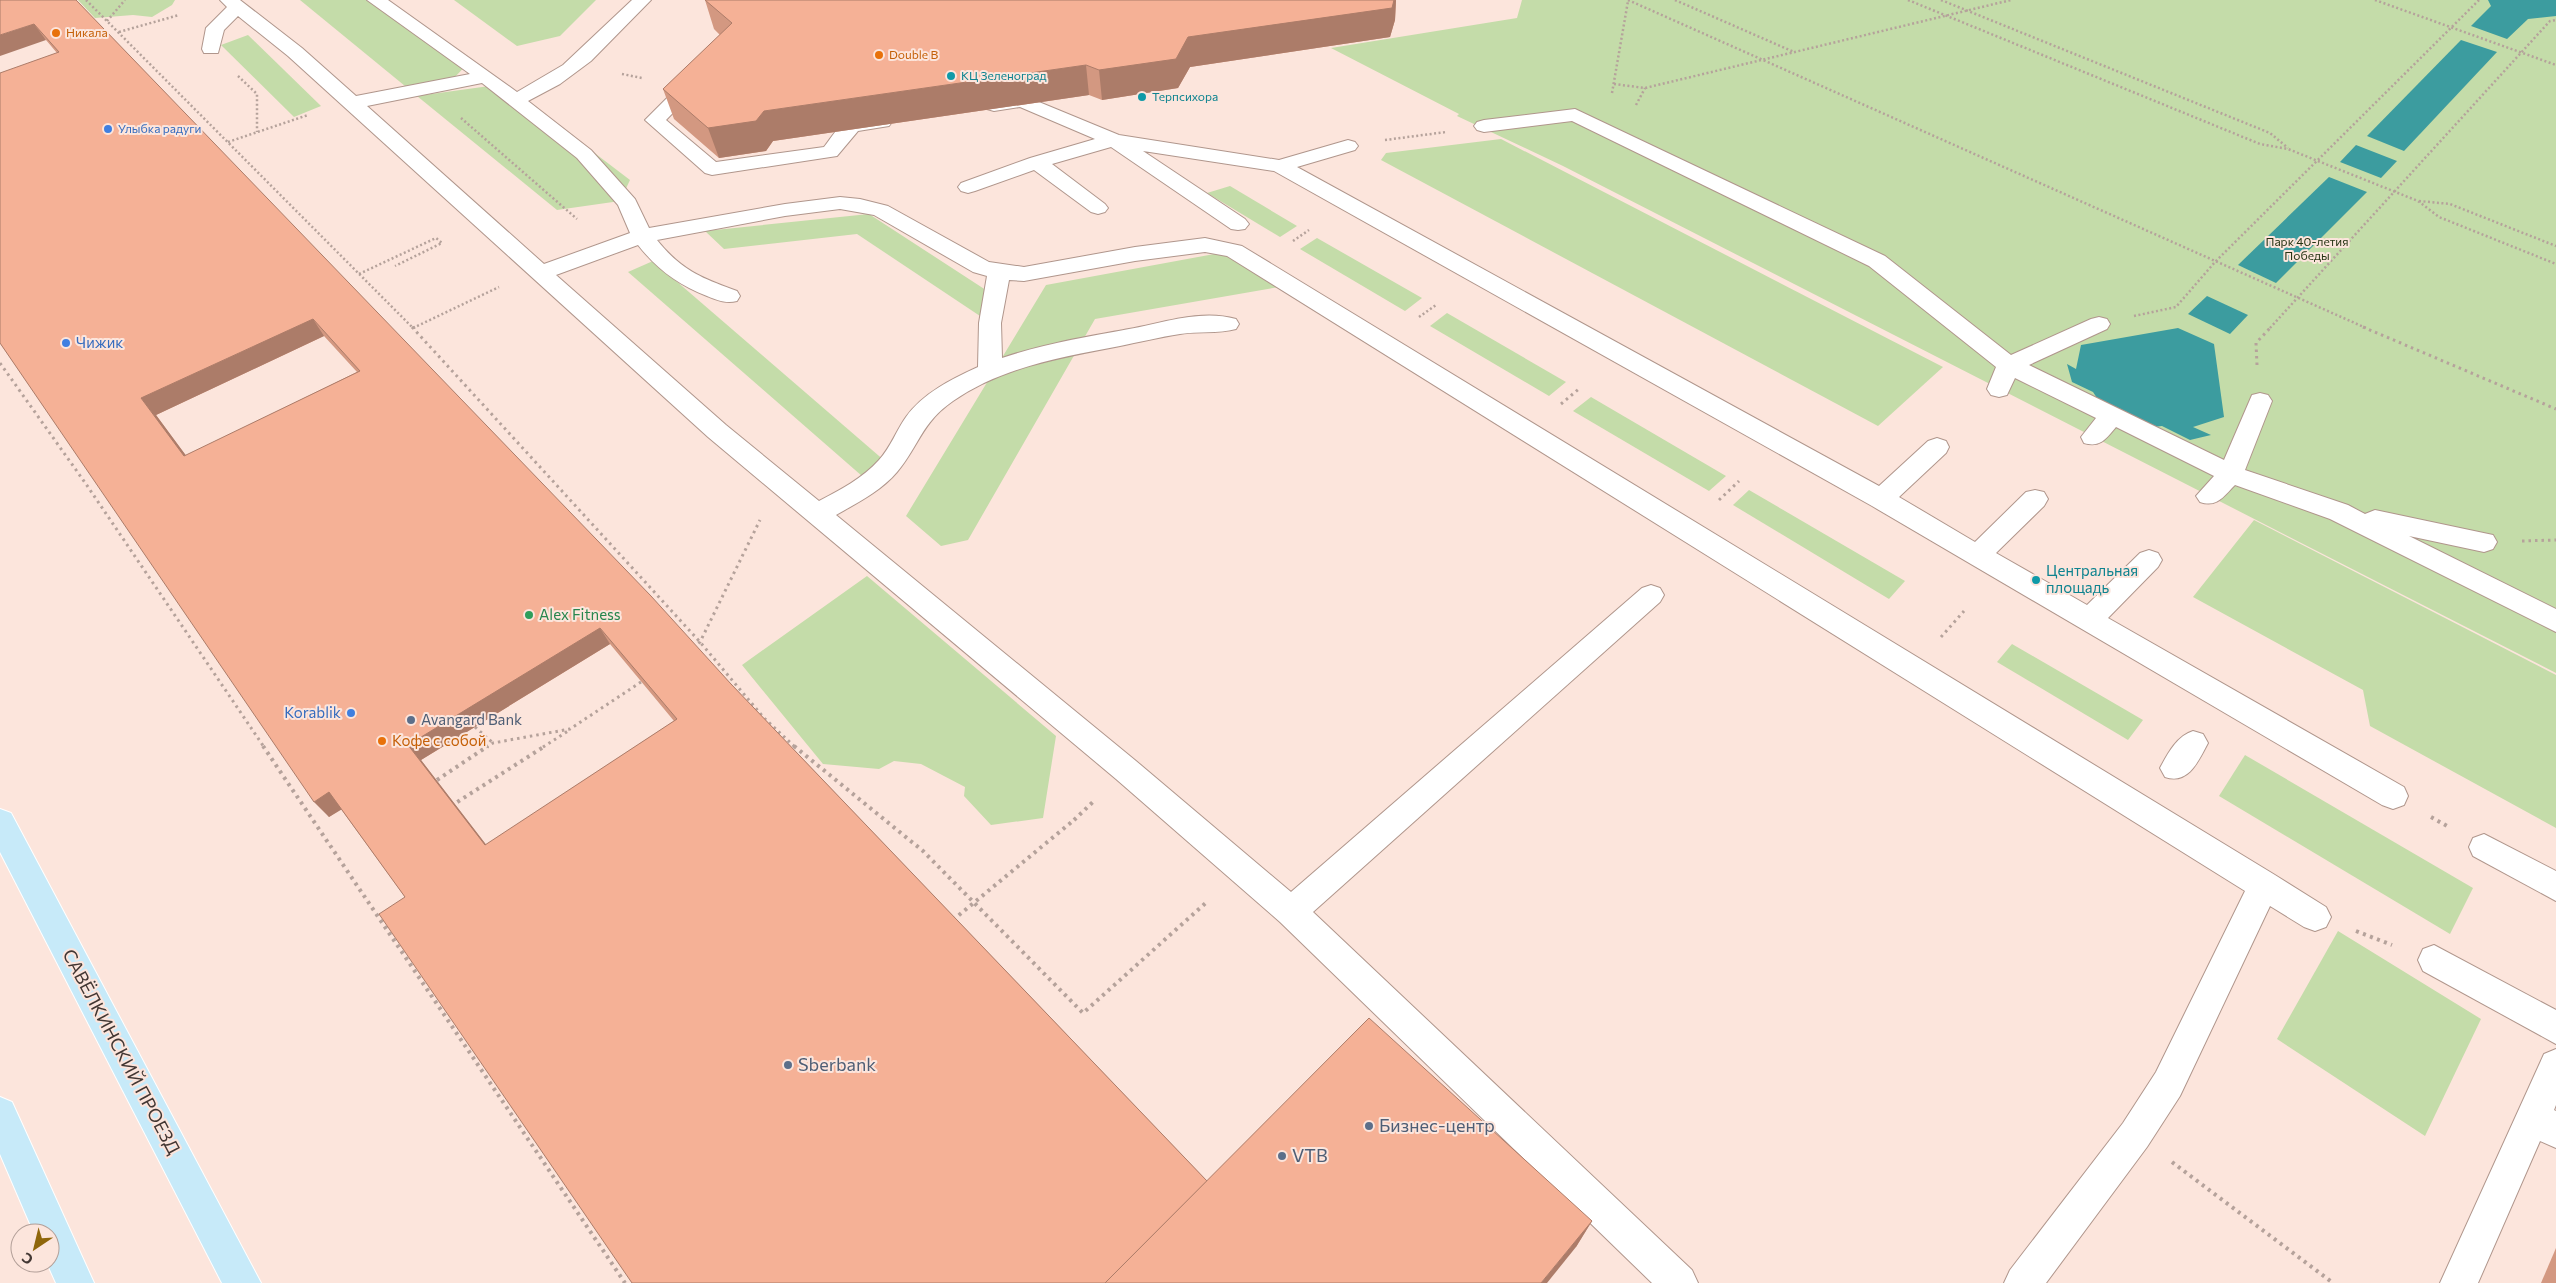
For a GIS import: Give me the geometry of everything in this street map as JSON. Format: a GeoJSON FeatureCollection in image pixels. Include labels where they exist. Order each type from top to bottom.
{"type":"FeatureCollection","features":[{"type":"Feature","properties":{"kind":"main road","name":"САВЁЛКИНСКИЙ ПРОЕЗД"},"geometry":{"type":"LineString","coordinates":[[0,822],[242,1283]]}},
{"type":"Feature","properties":{"kind":"main road"},"geometry":{"type":"LineString","coordinates":[[0,1114],[74,1283]]}},
{"type":"Feature","properties":{"kind":"street"},"geometry":{"type":"LineString","coordinates":[[376,0],[516,99],[584,154],[628,203],[642,236],[660,258],[691,282],[729,296]]}},
{"type":"Feature","properties":{"kind":"street"},"geometry":{"type":"LineString","coordinates":[[516,99],[555,81],[576,66],[642,0]]}},
{"type":"Feature","properties":{"kind":"street"},"geometry":{"type":"LineString","coordinates":[[211,49],[215,28],[234,3],[295,52],[717,432],[818,513],[1291,912],[1679,1283]]}},
{"type":"Feature","properties":{"kind":"street"},"geometry":{"type":"LineString","coordinates":[[709,67],[682,86],[655,120],[675,145],[712,169],[782,164],[830,152],[852,126],[899,119]]}},
{"type":"Feature","properties":{"kind":"street"},"geometry":{"type":"LineString","coordinates":[[352,103],[486,77]]}},
{"type":"Feature","properties":{"kind":"street"},"geometry":{"type":"LineString","coordinates":[[975,108],[1022,101],[1114,140],[1238,224]]}},
{"type":"Feature","properties":{"kind":"street"},"geometry":{"type":"LineString","coordinates":[[1484,126],[1575,115],[1606,121],[1626,121]]}},
{"type":"Feature","properties":{"kind":"street"},"geometry":{"type":"LineString","coordinates":[[1606,121],[1877,261],[2009,365],[2111,417],[2231,474],[2339,512],[2556,621]]}},
{"type":"Feature","properties":{"kind":"street"},"geometry":{"type":"LineString","coordinates":[[968,187],[1038,162],[1114,140],[1280,166],[1881,499],[2393,796]]}},
{"type":"Feature","properties":{"kind":"street"},"geometry":{"type":"LineString","coordinates":[[1280,166],[1348,146]]}},
{"type":"Feature","properties":{"kind":"street"},"geometry":{"type":"LineString","coordinates":[[1038,162],[1098,208]]}},
{"type":"Feature","properties":{"kind":"street"},"geometry":{"type":"LineString","coordinates":[[540,273],[610,246],[642,236],[785,210],[840,203],[860,204],[881,210],[981,267],[999,272],[1024,274],[1135,254],[1205,245],[1234,251],[2316,916]]}},
{"type":"Feature","properties":{"kind":"street"},"geometry":{"type":"LineString","coordinates":[[990,371],[990,323],[999,272]]}},
{"type":"Feature","properties":{"kind":"street"},"geometry":{"type":"LineString","coordinates":[[818,513],[865,487],[881,475],[897,455],[908,433],[921,414],[952,389],[990,371],[1048,353],[1111,340],[1204,322],[1228,324]]}},
{"type":"Feature","properties":{"kind":"street"},"geometry":{"type":"LineString","coordinates":[[1999,389],[2009,365],[2099,324]]}},
{"type":"Feature","properties":{"kind":"street"},"geometry":{"type":"LineString","coordinates":[[2209,496],[2231,474],[2260,401]]}},
{"type":"Feature","properties":{"kind":"street"},"geometry":{"type":"LineString","coordinates":[[2093,437],[2111,417]]}},
{"type":"Feature","properties":{"kind":"street"},"geometry":{"type":"LineString","coordinates":[[1881,499],[1937,447]]}},
{"type":"Feature","properties":{"kind":"street"},"geometry":{"type":"LineString","coordinates":[[1978,555],[2035,499]]}},
{"type":"Feature","properties":{"kind":"street"},"geometry":{"type":"LineString","coordinates":[[2339,512],[2484,542]]}},
{"type":"Feature","properties":{"kind":"street"},"geometry":{"type":"LineString","coordinates":[[2090,619],[2149,560]]}},
{"type":"Feature","properties":{"kind":"street"},"geometry":{"type":"LineString","coordinates":[[1291,912],[1651,596]]}},
{"type":"Feature","properties":{"kind":"street"},"geometry":{"type":"LineString","coordinates":[[2175,768],[2193,743]]}},
{"type":"Feature","properties":{"kind":"street"},"geometry":{"type":"LineString","coordinates":[[2484,847],[2556,887]]}},
{"type":"Feature","properties":{"kind":"street"},"geometry":{"type":"LineString","coordinates":[[2024,1283],[2135,1135],[2168,1084],[2264,885]]}},
{"type":"Feature","properties":{"kind":"street"},"geometry":{"type":"LineString","coordinates":[[2434,960],[2556,1028]]}},
{"type":"Feature","properties":{"kind":"street"},"geometry":{"type":"LineString","coordinates":[[2460,1283],[2545,1124],[2554,1070]]}},
{"type":"Feature","properties":{"kind":"path"},"geometry":{"type":"LineString","coordinates":[[86,0],[413,328],[700,642],[724,674],[790,743],[923,851],[1083,1013],[1242,870]]}},
{"type":"Feature","properties":{"kind":"path"},"geometry":{"type":"LineString","coordinates":[[107,21],[125,0]]}},
{"type":"Feature","properties":{"kind":"path"},"geometry":{"type":"LineString","coordinates":[[2011,0],[1969,12],[1947,16],[1795,52],[1763,60],[1646,88],[1614,84],[1628,0],[1763,60],[2215,262],[2297,299],[2556,409]]}},
{"type":"Feature","properties":{"kind":"path"},"geometry":{"type":"LineString","coordinates":[[1675,0],[1795,52]]}},
{"type":"Feature","properties":{"kind":"path"},"geometry":{"type":"LineString","coordinates":[[1908,0],[2260,144],[2288,149],[2418,201],[2450,204],[2556,246]]}},
{"type":"Feature","properties":{"kind":"path"},"geometry":{"type":"LineString","coordinates":[[1941,0],[2270,133],[2288,149]]}},
{"type":"Feature","properties":{"kind":"path"},"geometry":{"type":"LineString","coordinates":[[2375,0],[2556,65]]}},
{"type":"Feature","properties":{"kind":"path"},"geometry":{"type":"LineString","coordinates":[[2099,324],[2176,307],[2215,262],[2320,161],[2479,0]]}},
{"type":"Feature","properties":{"kind":"path"},"geometry":{"type":"LineString","coordinates":[[119,32],[176,17]]}},
{"type":"Feature","properties":{"kind":"path"},"geometry":{"type":"LineString","coordinates":[[2260,401],[2256,343],[2550,20],[2556,20]]}},
{"type":"Feature","properties":{"kind":"path"},"geometry":{"type":"LineString","coordinates":[[427,88],[610,246]]}},
{"type":"Feature","properties":{"kind":"path"},"geometry":{"type":"LineString","coordinates":[[256,94],[257,132]]}},
{"type":"Feature","properties":{"kind":"path"},"geometry":{"type":"LineString","coordinates":[[228,142],[299,119]]}},
{"type":"Feature","properties":{"kind":"path"},"geometry":{"type":"LineString","coordinates":[[1348,146],[1484,126]]}},
{"type":"Feature","properties":{"kind":"path"},"geometry":{"type":"LineString","coordinates":[[2418,201],[2439,217],[2556,264]]}},
{"type":"Feature","properties":{"kind":"path"},"geometry":{"type":"LineString","coordinates":[[1289,243],[1309,230]]}},
{"type":"Feature","properties":{"kind":"path"},"geometry":{"type":"LineString","coordinates":[[359,274],[436,238],[442,243],[394,266]]}},
{"type":"Feature","properties":{"kind":"path"},"geometry":{"type":"LineString","coordinates":[[413,328],[481,295]]}},
{"type":"Feature","properties":{"kind":"path"},"geometry":{"type":"LineString","coordinates":[[1415,320],[1436,305]]}},
{"type":"Feature","properties":{"kind":"path"},"geometry":{"type":"LineString","coordinates":[[0,364],[92,493],[624,1283]]}},
{"type":"Feature","properties":{"kind":"path"},"geometry":{"type":"LineString","coordinates":[[1559,406],[1580,388]]}},
{"type":"Feature","properties":{"kind":"path"},"geometry":{"type":"LineString","coordinates":[[1720,500],[1739,481]]}},
{"type":"Feature","properties":{"kind":"path"},"geometry":{"type":"LineString","coordinates":[[692,648],[700,642],[779,482]]}},
{"type":"Feature","properties":{"kind":"path"},"geometry":{"type":"LineString","coordinates":[[1944,633],[1964,611]]}},
{"type":"Feature","properties":{"kind":"path"},"geometry":{"type":"LineString","coordinates":[[448,808],[641,682]]}},
{"type":"Feature","properties":{"kind":"path"},"geometry":{"type":"LineString","coordinates":[[475,727],[493,743]]}},
{"type":"Feature","properties":{"kind":"path"},"geometry":{"type":"LineString","coordinates":[[437,780],[493,743],[570,729]]}},
{"type":"Feature","properties":{"kind":"path"},"geometry":{"type":"LineString","coordinates":[[2393,796],[2484,847]]}},
{"type":"Feature","properties":{"kind":"path"},"geometry":{"type":"LineString","coordinates":[[950,922],[1074,820]]}},
{"type":"Feature","properties":{"kind":"path"},"geometry":{"type":"LineString","coordinates":[[2316,916],[2434,960]]}},
{"type":"Feature","properties":{"kind":"path"},"geometry":{"type":"LineString","coordinates":[[2135,1135],[2334,1283]]}},
{"type":"Feature","properties":{"kind":"green space"},"geometry":{"type":"Polygon","coordinates":[[[78,0],[175,0],[172,5],[152,17],[133,15],[95,18],[78,0]]]}},
{"type":"Feature","properties":{"kind":"green space"},"geometry":{"type":"Polygon","coordinates":[[[300,0],[383,0],[471,60],[454,78],[405,86],[300,0]]]}},
{"type":"Feature","properties":{"kind":"green space"},"geometry":{"type":"Polygon","coordinates":[[[454,0],[596,0],[560,36],[517,46],[454,0]]]}},
{"type":"Feature","properties":{"kind":"green space","name":"Парк 40-летия Победы"},"geometry":{"type":"Polygon","coordinates":[[[1522,0],[2556,0],[2556,673],[1563,166],[1457,116],[1459,114],[1331,48],[1517,18],[1522,0]]]}},
{"type":"Feature","properties":{"kind":"green space"},"geometry":{"type":"Polygon","coordinates":[[[248,35],[321,106],[294,117],[221,45],[248,35]]]}},
{"type":"Feature","properties":{"kind":"green space"},"geometry":{"type":"Polygon","coordinates":[[[504,84],[630,180],[620,201],[557,210],[417,96],[504,84]]]}},
{"type":"Feature","properties":{"kind":"green space"},"geometry":{"type":"Polygon","coordinates":[[[1501,139],[1943,367],[1878,426],[1381,160],[1386,153],[1501,139]]]}},
{"type":"Feature","properties":{"kind":"green space"},"geometry":{"type":"Polygon","coordinates":[[[1230,186],[1297,226],[1280,237],[1207,193],[1230,186]]]}},
{"type":"Feature","properties":{"kind":"green space"},"geometry":{"type":"Polygon","coordinates":[[[869,214],[992,294],[980,316],[857,234],[724,249],[705,231],[869,214]]]}},
{"type":"Feature","properties":{"kind":"green space"},"geometry":{"type":"Polygon","coordinates":[[[1317,238],[1422,298],[1405,311],[1300,249],[1317,238]]]}},
{"type":"Feature","properties":{"kind":"green space"},"geometry":{"type":"Polygon","coordinates":[[[1236,250],[1279,287],[1095,319],[968,540],[941,546],[906,516],[1046,285],[1236,250]]]}},
{"type":"Feature","properties":{"kind":"green space"},"geometry":{"type":"Polygon","coordinates":[[[653,261],[886,462],[870,483],[628,272],[653,261]]]}},
{"type":"Feature","properties":{"kind":"green space"},"geometry":{"type":"Polygon","coordinates":[[[1447,313],[1566,382],[1549,396],[1430,326],[1447,313]]]}},
{"type":"Feature","properties":{"kind":"green space"},"geometry":{"type":"Polygon","coordinates":[[[1591,397],[1726,476],[1709,491],[1573,411],[1591,397]]]}},
{"type":"Feature","properties":{"kind":"green space"},"geometry":{"type":"Polygon","coordinates":[[[1749,490],[1905,581],[1889,599],[1733,505],[1749,490]]]}},
{"type":"Feature","properties":{"kind":"green space"},"geometry":{"type":"Polygon","coordinates":[[[2254,520],[2556,675],[2556,828],[2370,726],[2363,690],[2193,597],[2254,520]]]}},
{"type":"Feature","properties":{"kind":"green space"},"geometry":{"type":"Polygon","coordinates":[[[867,576],[1056,736],[1043,818],[991,825],[964,796],[965,787],[921,764],[894,761],[879,769],[823,764],[742,665],[867,576]]]}},
{"type":"Feature","properties":{"kind":"green space"},"geometry":{"type":"Polygon","coordinates":[[[2012,644],[2143,720],[2128,740],[1997,662],[2012,644]]]}},
{"type":"Feature","properties":{"kind":"green space"},"geometry":{"type":"Polygon","coordinates":[[[2245,755],[2473,888],[2450,934],[2219,796],[2245,755]]]}},
{"type":"Feature","properties":{"kind":"green space"},"geometry":{"type":"Polygon","coordinates":[[[2338,931],[2481,1019],[2425,1136],[2277,1039],[2338,931]]]}},
{"type":"Feature","properties":{"kind":"water"},"geometry":{"type":"Polygon","coordinates":[[[2488,0],[2556,0],[2556,16],[2528,19],[2507,39],[2471,26],[2491,6],[2488,0]]]}},
{"type":"Feature","properties":{"kind":"water"},"geometry":{"type":"Polygon","coordinates":[[[2461,40],[2497,52],[2404,151],[2367,136],[2461,40]]]}},
{"type":"Feature","properties":{"kind":"water"},"geometry":{"type":"Polygon","coordinates":[[[2356,145],[2397,161],[2381,178],[2340,162],[2356,145]]]}},
{"type":"Feature","properties":{"kind":"water"},"geometry":{"type":"Polygon","coordinates":[[[2329,177],[2367,192],[2276,283],[2238,265],[2329,177]]]}},
{"type":"Feature","properties":{"kind":"water"},"geometry":{"type":"Polygon","coordinates":[[[2207,296],[2248,315],[2230,334],[2188,314],[2207,296]]]}},
{"type":"Feature","properties":{"kind":"water"},"geometry":{"type":"Polygon","coordinates":[[[2178,328],[2214,344],[2224,417],[2193,427],[2211,435],[2190,440],[2162,426],[2153,427],[2097,398],[2093,392],[2072,382],[2067,364],[2076,369],[2081,345],[2178,328]]]}},
{"type":"Feature","properties":{"kind":"building"},"geometry":{"type":"Polygon","coordinates":[[[0,0],[76,0],[651,596],[731,684],[1207,1181],[1105,1283],[632,1283],[379,914],[405,897],[329,792],[314,802],[0,343],[0,73],[59,52],[34,24],[0,35],[0,0]],[[313,319],[141,398],[184,456],[360,371],[313,319]],[[600,628],[408,745],[485,845],[677,719],[600,628]]]}},
{"type":"Feature","properties":{"kind":"building","name":"КЦ Зеленоград"},"geometry":{"type":"Polygon","coordinates":[[[705,0],[1394,0],[1392,8],[1188,37],[1176,59],[1099,70],[1086,65],[764,111],[756,121],[708,128],[663,89],[732,23],[705,0]]]}},
{"type":"Feature","properties":{"kind":"building","name":"Бизнес-центр"},"geometry":{"type":"Polygon","coordinates":[[[1369,1018],[1592,1221],[1541,1283],[1105,1283],[1369,1018]]]}},
{"type":"Feature","properties":{"kind":"place","name":"Никала"},"geometry":{"type":"Point","coordinates":[56,33]}},
{"type":"Feature","properties":{"kind":"place","name":"Double B"},"geometry":{"type":"Point","coordinates":[879,55]}},
{"type":"Feature","properties":{"kind":"place","name":"КЦ Зеленоград"},"geometry":{"type":"Point","coordinates":[951,76]}},
{"type":"Feature","properties":{"kind":"place","name":"Терпсихора"},"geometry":{"type":"Point","coordinates":[1142,97]}},
{"type":"Feature","properties":{"kind":"place","name":"Улыбка радуги"},"geometry":{"type":"Point","coordinates":[108,129]}},
{"type":"Feature","properties":{"kind":"place","name":"Чижик"},"geometry":{"type":"Point","coordinates":[66,343]}},
{"type":"Feature","properties":{"kind":"place","name":"Центральная площадь"},"geometry":{"type":"Point","coordinates":[2036,580]}},
{"type":"Feature","properties":{"kind":"place","name":"Alex Fitness"},"geometry":{"type":"Point","coordinates":[529,615]}},
{"type":"Feature","properties":{"kind":"place","name":"Korablik"},"geometry":{"type":"Point","coordinates":[351,713]}},
{"type":"Feature","properties":{"kind":"place","name":"Avangard Bank"},"geometry":{"type":"Point","coordinates":[411,720]}},
{"type":"Feature","properties":{"kind":"place","name":"Кофе с собой"},"geometry":{"type":"Point","coordinates":[382,741]}},
{"type":"Feature","properties":{"kind":"place","name":"Sberbank"},"geometry":{"type":"Point","coordinates":[788,1065]}},
{"type":"Feature","properties":{"kind":"place","name":"Бизнес-центр"},"geometry":{"type":"Point","coordinates":[1369,1126]}},
{"type":"Feature","properties":{"kind":"place","name":"VTB"},"geometry":{"type":"Point","coordinates":[1282,1156]}}]}
